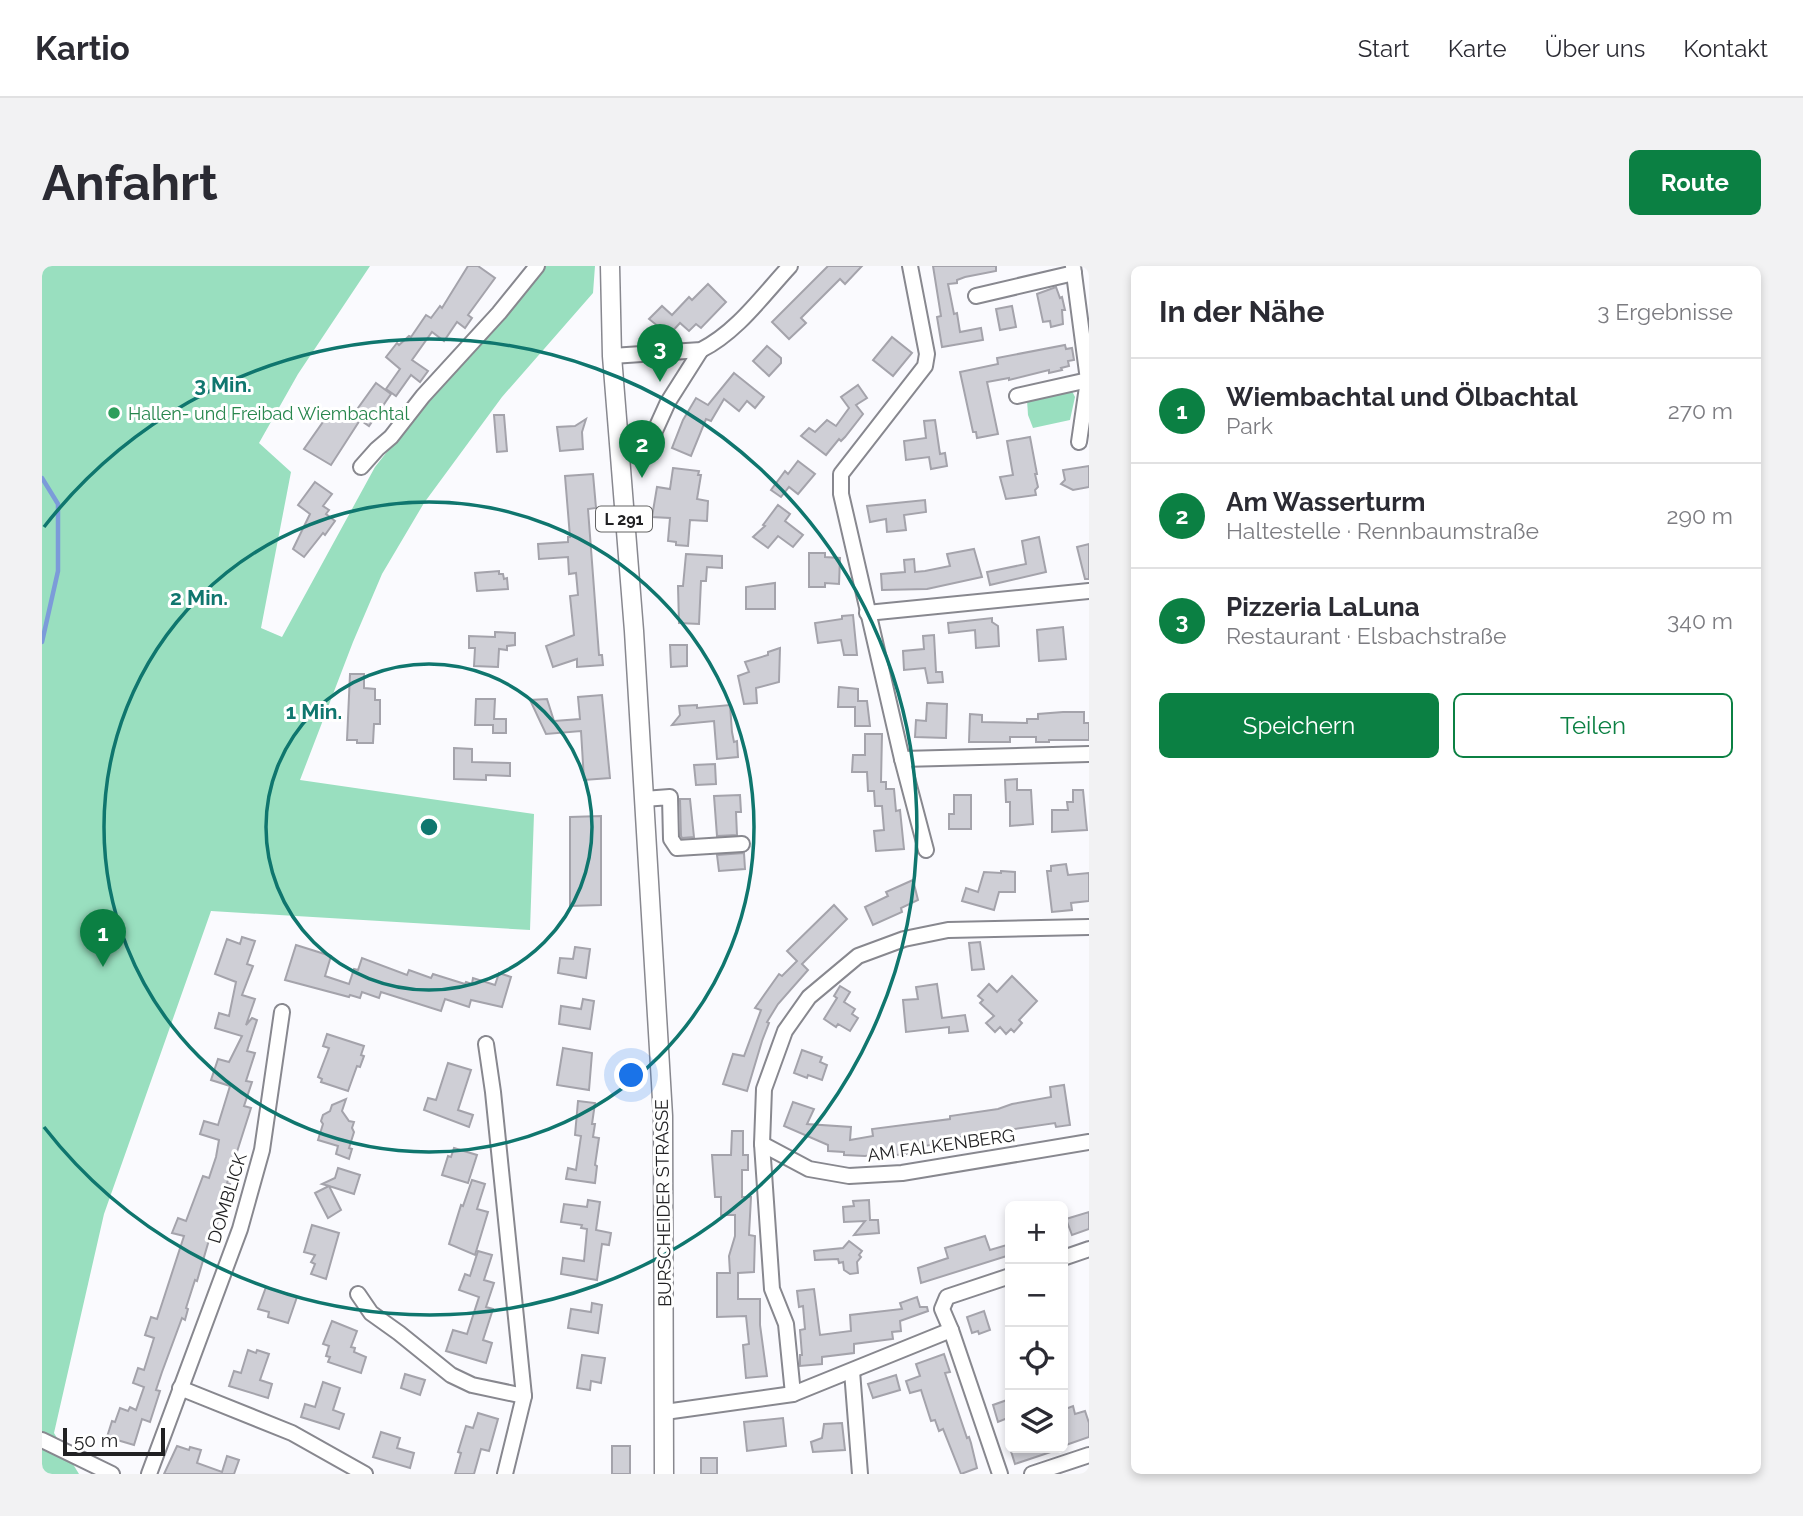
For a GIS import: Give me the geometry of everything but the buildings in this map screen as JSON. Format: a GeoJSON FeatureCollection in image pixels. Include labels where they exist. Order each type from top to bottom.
{"type":"FeatureCollection","features":[{"type":"Feature","properties":{"kind":"main road","name":"L 291"},"geometry":{"type":"LineString","coordinates":[[610,266],[612,356]]}},
{"type":"Feature","properties":{"kind":"main road","name":"BURSCHEIDER STRASSE"},"geometry":{"type":"LineString","coordinates":[[612,356],[637,681],[663,1116],[664,1474]]}},
{"type":"Feature","properties":{"kind":"street"},"geometry":{"type":"LineString","coordinates":[[361,467],[391,437],[423,396],[499,313],[537,266]]}},
{"type":"Feature","properties":{"kind":"street"},"geometry":{"type":"LineString","coordinates":[[612,356],[701,350],[713,344],[735,326],[790,266]]}},
{"type":"Feature","properties":{"kind":"street"},"geometry":{"type":"LineString","coordinates":[[910,266],[927,354],[925,366],[841,474],[841,494],[867,613],[926,850]]}},
{"type":"Feature","properties":{"kind":"street"},"geometry":{"type":"LineString","coordinates":[[976,296],[1073,270],[1088,380],[1079,442]]}},
{"type":"Feature","properties":{"kind":"street"},"geometry":{"type":"LineString","coordinates":[[649,444],[668,402],[701,350]]}},
{"type":"Feature","properties":{"kind":"street"},"geometry":{"type":"LineString","coordinates":[[1017,396],[1088,380]]}},
{"type":"Feature","properties":{"kind":"street"},"geometry":{"type":"LineString","coordinates":[[867,613],[1089,591]]}},
{"type":"Feature","properties":{"kind":"street"},"geometry":{"type":"LineString","coordinates":[[902,759],[1089,754]]}},
{"type":"Feature","properties":{"kind":"street"},"geometry":{"type":"LineString","coordinates":[[643,799],[670,797],[671,839],[677,848],[742,844]]}},
{"type":"Feature","properties":{"kind":"street"},"geometry":{"type":"LineString","coordinates":[[793,1394],[786,1324],[772,1289],[762,1144],[764,1089],[785,1031],[808,997],[858,956],[904,939],[948,930],[1089,927]]}},
{"type":"Feature","properties":{"kind":"street","name":"DOMBLICK"},"geometry":{"type":"LineString","coordinates":[[149,1474],[240,1229],[255,1176],[270,1103],[282,1012]]}},
{"type":"Feature","properties":{"kind":"street"},"geometry":{"type":"LineString","coordinates":[[486,1044],[495,1105],[524,1396],[505,1474]]}},
{"type":"Feature","properties":{"kind":"street","name":"AM FALKENBERG"},"geometry":{"type":"LineString","coordinates":[[762,1144],[809,1169],[849,1176],[902,1173],[1089,1142]]}},
{"type":"Feature","properties":{"kind":"street"},"geometry":{"type":"LineString","coordinates":[[1068,1256],[1089,1250]]}},
{"type":"Feature","properties":{"kind":"street"},"geometry":{"type":"LineString","coordinates":[[1000,1474],[942,1309],[947,1297],[1005,1278]]}},
{"type":"Feature","properties":{"kind":"street"},"geometry":{"type":"LineString","coordinates":[[358,1294],[371,1313],[451,1376],[472,1385],[524,1396]]}},
{"type":"Feature","properties":{"kind":"street"},"geometry":{"type":"LineString","coordinates":[[665,1412],[793,1394],[951,1330]]}},
{"type":"Feature","properties":{"kind":"street"},"geometry":{"type":"LineString","coordinates":[[852,1371],[860,1474]]}},
{"type":"Feature","properties":{"kind":"street"},"geometry":{"type":"LineString","coordinates":[[180,1388],[292,1433],[365,1474]]}},
{"type":"Feature","properties":{"kind":"street"},"geometry":{"type":"LineString","coordinates":[[42,1440],[112,1474]]}},
{"type":"Feature","properties":{"kind":"street"},"geometry":{"type":"LineString","coordinates":[[1032,1474],[1089,1455]]}},
{"type":"Feature","properties":{"kind":"green space"},"geometry":{"type":"Polygon","coordinates":[[[42,266],[370,266],[298,374],[259,443],[291,472],[261,628],[282,637],[375,467],[420,410],[521,297],[544,266],[595,266],[593,293],[502,397],[424,503],[382,574],[300,780],[534,814],[530,930],[211,911],[104,1214],[54,1433],[79,1474],[42,1474],[42,266]]]}},
{"type":"Feature","properties":{"kind":"green space"},"geometry":{"type":"Polygon","coordinates":[[[1072,391],[1075,397],[1070,420],[1033,428],[1028,415],[1027,400],[1072,391]]]}},
{"type":"Feature","properties":{"kind":"waterway"},"geometry":{"type":"LineString","coordinates":[[42,478],[58,504],[58,571],[42,642]]}},
{"type":"Feature","properties":{"kind":"place","name":"Pizzeria LaLuna"},"geometry":{"type":"Point","coordinates":[660,382]}},
{"type":"Feature","properties":{"kind":"place","name":"Hallen- und Freibad Wiembachtal"},"geometry":{"type":"Point","coordinates":[114,413]}},
{"type":"Feature","properties":{"kind":"place","name":"Am Wasserturm"},"geometry":{"type":"Point","coordinates":[642,478]}},
{"type":"Feature","properties":{"kind":"place","name":"Wiembachtal und Ölbachtal"},"geometry":{"type":"Point","coordinates":[103,967]}}]}
